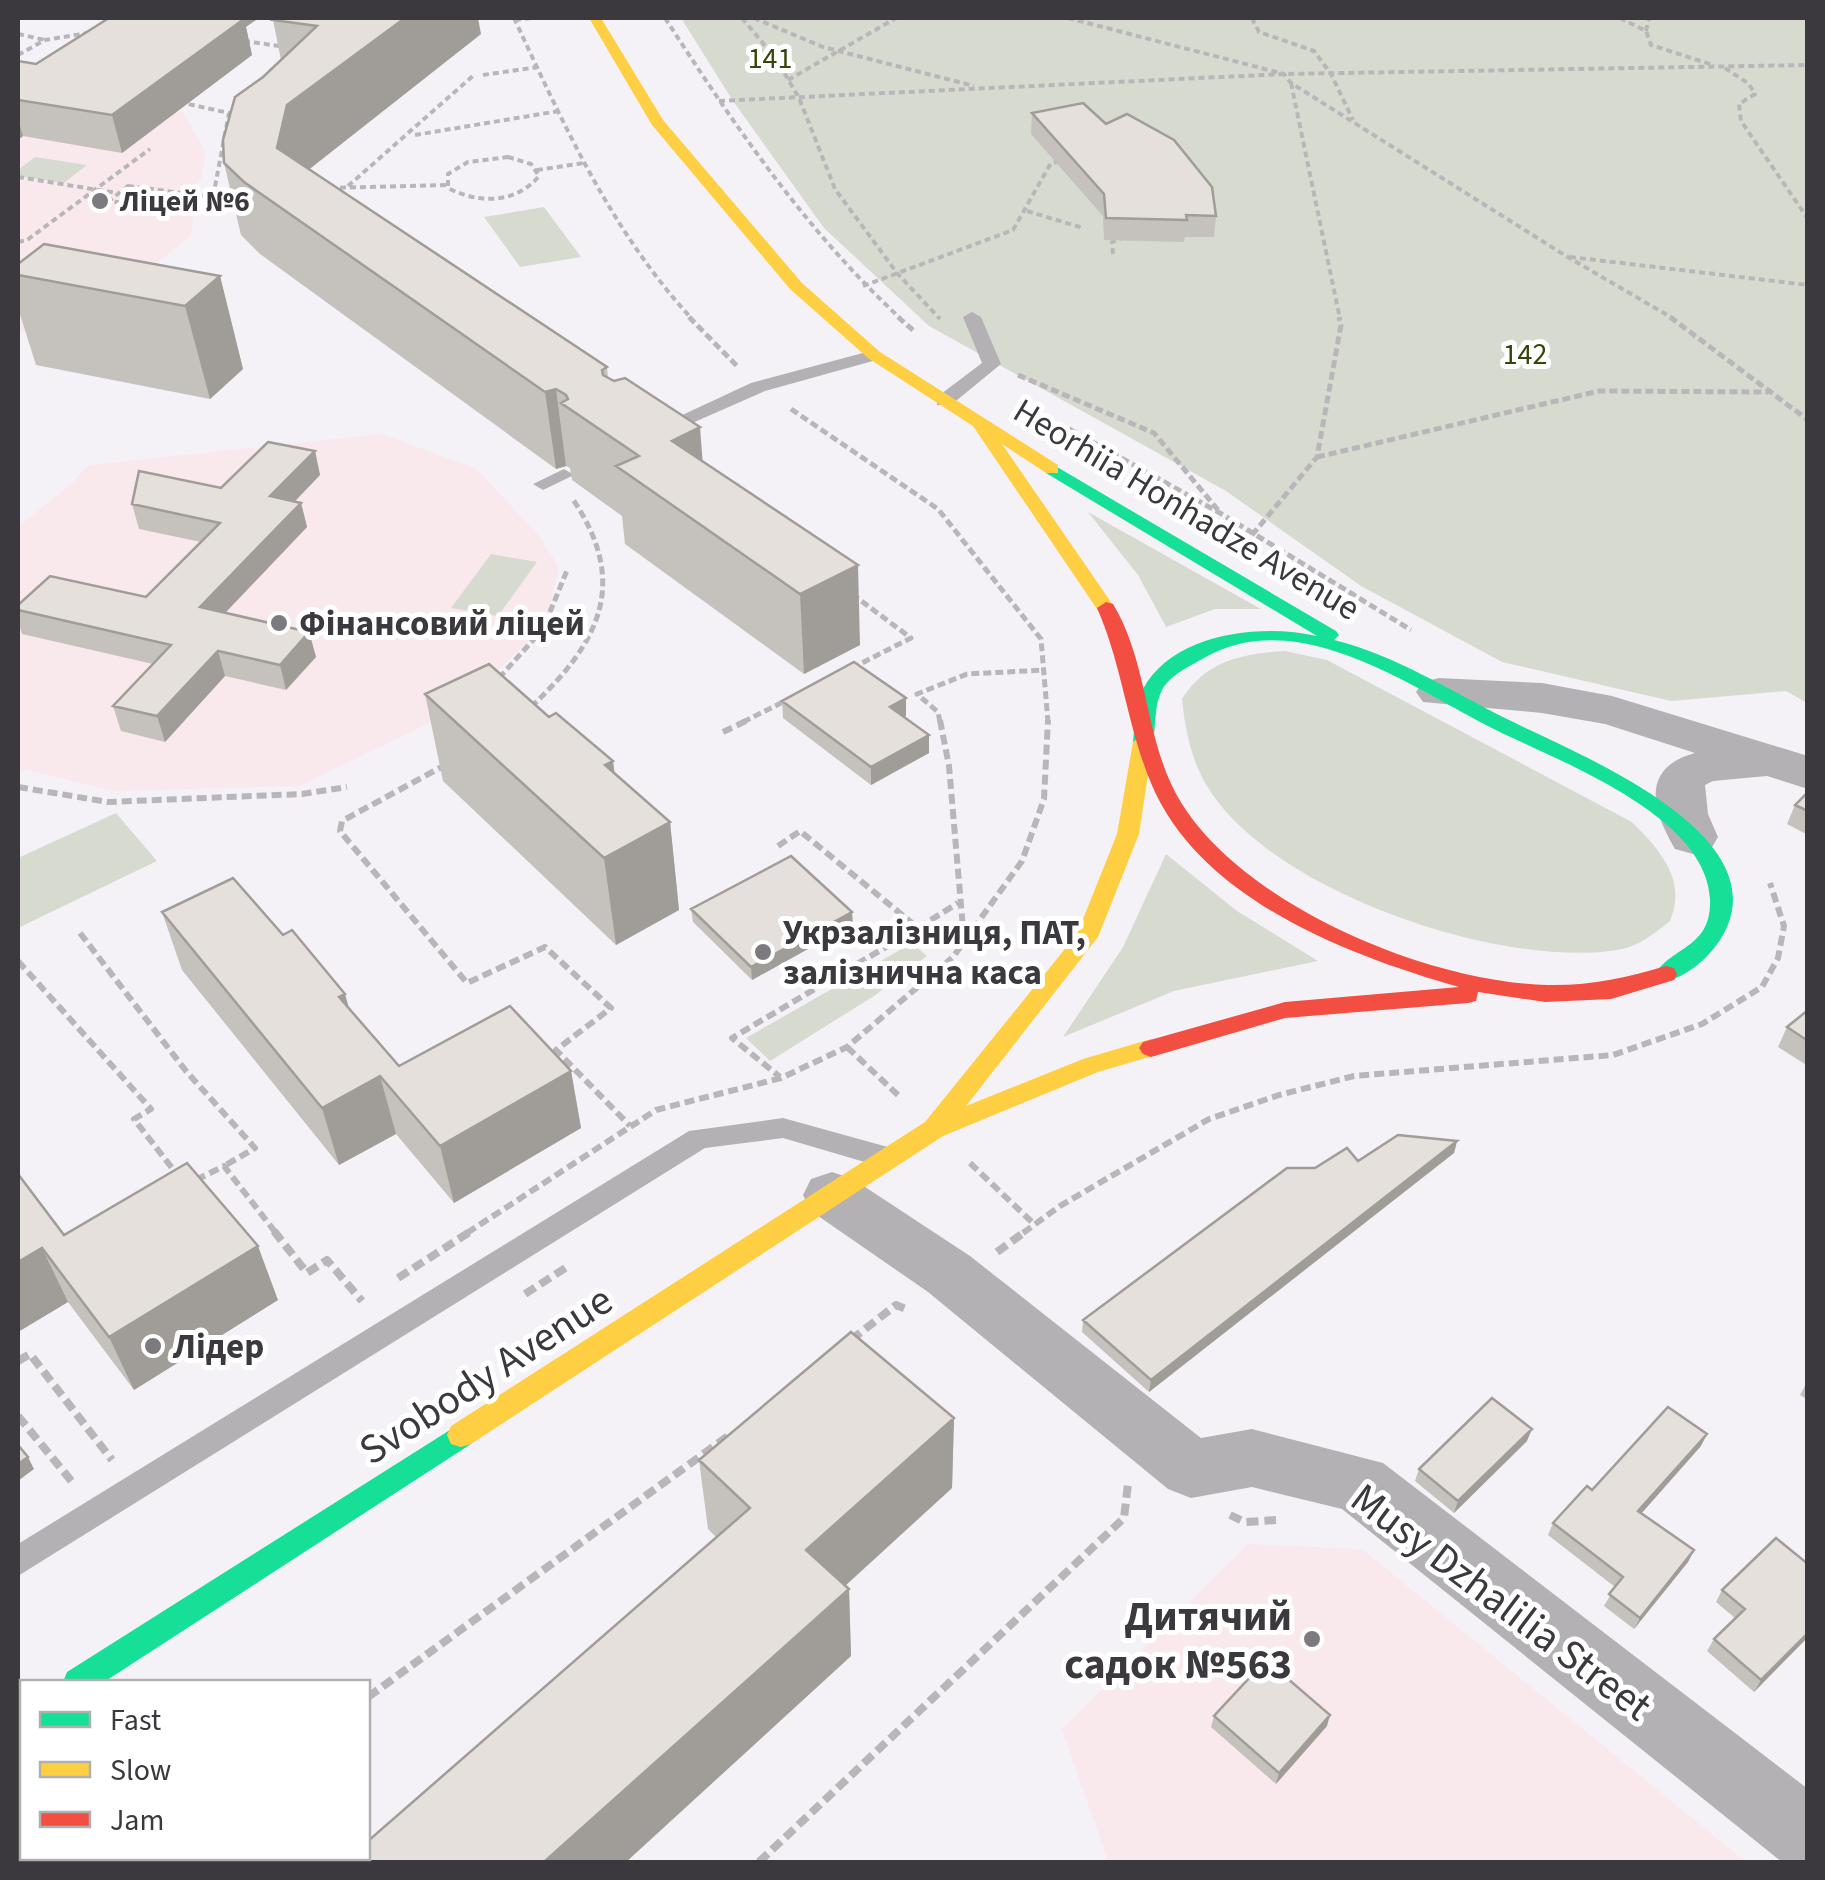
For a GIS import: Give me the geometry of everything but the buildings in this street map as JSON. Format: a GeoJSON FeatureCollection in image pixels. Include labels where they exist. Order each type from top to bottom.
{"type":"FeatureCollection","features":[{"type":"Feature","properties":{"kind":"street","name":"Heorhiia Honhadze Avenue"},"geometry":{"type":"LineString","coordinates":[[596,18],[657,122],[743,228],[796,286],[874,354],[981,427],[1357,652]]}},
{"type":"Feature","properties":{"kind":"street","name":"Heorhiia Honhadze Avenue"},"geometry":{"type":"LineString","coordinates":[[981,427],[1043,519],[1096,587],[1118,633],[1160,788],[1196,837],[1262,894],[1344,940],[1419,970],[1526,991]]}},
{"type":"Feature","properties":{"kind":"street","name":"Svobody Avenue"},"geometry":{"type":"LineString","coordinates":[[934,1129],[1086,938],[1128,834],[1152,690],[1174,667],[1224,639],[1281,636],[1357,652]]}},
{"type":"Feature","properties":{"kind":"street"},"geometry":{"type":"LineString","coordinates":[[1357,652],[1628,789],[1668,814],[1693,837]]}},
{"type":"Feature","properties":{"kind":"street"},"geometry":{"type":"LineString","coordinates":[[1439,692],[1542,698],[1612,711],[1800,770]]}},
{"type":"Feature","properties":{"kind":"street"},"geometry":{"type":"LineString","coordinates":[[1526,991],[1594,994],[1665,978],[1692,962],[1711,942],[1722,918],[1720,891],[1712,865],[1679,810],[1680,780],[1690,769],[1731,763],[1800,770]]}},
{"type":"Feature","properties":{"kind":"street","name":"Svobody Avenue"},"geometry":{"type":"LineString","coordinates":[[81,1680],[934,1129],[1092,1065],[1286,1010],[1526,991]]}},
{"type":"Feature","properties":{"kind":"street","name":"Musy Dzhalilia Street"},"geometry":{"type":"LineString","coordinates":[[832,1196],[937,1298],[1191,1468],[1252,1458],[1360,1484],[1808,1836]]}},
{"type":"Feature","properties":{"kind":"lane"},"geometry":{"type":"LineString","coordinates":[[944,401],[992,364],[972,317]]}},
{"type":"Feature","properties":{"kind":"lane"},"geometry":{"type":"LineString","coordinates":[[637,442],[758,386],[874,354]]}},
{"type":"Feature","properties":{"kind":"lane"},"geometry":{"type":"LineString","coordinates":[[18,1560],[699,1138],[782,1128],[890,1158]]}},
{"type":"Feature","properties":{"kind":"path"},"geometry":{"type":"LineString","coordinates":[[393,1281],[656,1110],[781,1078],[847,1048],[952,957],[1022,861],[1044,799],[1050,740],[1042,639],[938,509],[758,386],[695,324],[643,261],[584,163],[514,19],[532,18]]}},
{"type":"Feature","properties":{"kind":"path"},"geometry":{"type":"LineString","coordinates":[[665,18],[774,185],[862,286],[945,358],[976,376]]}},
{"type":"Feature","properties":{"kind":"path"},"geometry":{"type":"LineString","coordinates":[[742,18],[776,59],[798,98],[835,189],[897,273],[946,326],[992,364],[1154,434],[1220,513]]}},
{"type":"Feature","properties":{"kind":"path"},"geometry":{"type":"LineString","coordinates":[[754,18],[838,51],[980,88]]}},
{"type":"Feature","properties":{"kind":"path"},"geometry":{"type":"LineString","coordinates":[[788,80],[896,18]]}},
{"type":"Feature","properties":{"kind":"path"},"geometry":{"type":"LineString","coordinates":[[928,18],[1068,18],[1284,74],[1292,83],[1566,256],[1688,327],[1808,420]]}},
{"type":"Feature","properties":{"kind":"path"},"geometry":{"type":"LineString","coordinates":[[1252,18],[1259,32],[1314,51],[1331,74],[1353,122]]}},
{"type":"Feature","properties":{"kind":"path"},"geometry":{"type":"LineString","coordinates":[[1620,18],[1646,31]]}},
{"type":"Feature","properties":{"kind":"path"},"geometry":{"type":"LineString","coordinates":[[1648,18],[1646,31],[1651,45],[1687,60],[1726,68],[1749,84],[1756,94],[1738,104],[1741,121],[1808,219]]}},
{"type":"Feature","properties":{"kind":"path"},"geometry":{"type":"LineString","coordinates":[[18,55],[45,40],[101,30]]}},
{"type":"Feature","properties":{"kind":"path"},"geometry":{"type":"LineString","coordinates":[[18,34],[45,40]]}},
{"type":"Feature","properties":{"kind":"path"},"geometry":{"type":"LineString","coordinates":[[231,39],[287,48],[299,38]]}},
{"type":"Feature","properties":{"kind":"path"},"geometry":{"type":"LineString","coordinates":[[718,101],[1284,74],[1808,65]]}},
{"type":"Feature","properties":{"kind":"path"},"geometry":{"type":"LineString","coordinates":[[484,76],[538,67]]}},
{"type":"Feature","properties":{"kind":"path"},"geometry":{"type":"LineString","coordinates":[[348,186],[474,74]]}},
{"type":"Feature","properties":{"kind":"path"},"geometry":{"type":"LineString","coordinates":[[1252,535],[1317,457],[1341,326],[1292,83]]}},
{"type":"Feature","properties":{"kind":"path"},"geometry":{"type":"LineString","coordinates":[[172,101],[229,113],[213,198],[207,213],[109,201],[128,186],[213,198],[244,194]]}},
{"type":"Feature","properties":{"kind":"path"},"geometry":{"type":"LineString","coordinates":[[416,135],[559,111]]}},
{"type":"Feature","properties":{"kind":"path"},"geometry":{"type":"LineString","coordinates":[[18,242],[27,240],[150,149]]}},
{"type":"Feature","properties":{"kind":"path"},"geometry":{"type":"LineString","coordinates":[[447,185],[448,174],[454,168],[478,158],[508,157],[537,170],[584,163]]}},
{"type":"Feature","properties":{"kind":"path"},"geometry":{"type":"LineString","coordinates":[[862,286],[1013,230],[1052,163],[1071,159]]}},
{"type":"Feature","properties":{"kind":"path"},"geometry":{"type":"LineString","coordinates":[[315,189],[447,185],[469,197],[500,198],[536,183],[537,170]]}},
{"type":"Feature","properties":{"kind":"path"},"geometry":{"type":"LineString","coordinates":[[18,178],[118,193]]}},
{"type":"Feature","properties":{"kind":"path"},"geometry":{"type":"LineString","coordinates":[[1027,211],[1083,228]]}},
{"type":"Feature","properties":{"kind":"path"},"geometry":{"type":"LineString","coordinates":[[1103,234],[1112,242],[1113,254]]}},
{"type":"Feature","properties":{"kind":"path"},"geometry":{"type":"LineString","coordinates":[[1112,242],[1131,235]]}},
{"type":"Feature","properties":{"kind":"path"},"geometry":{"type":"LineString","coordinates":[[1566,256],[1808,285]]}},
{"type":"Feature","properties":{"kind":"path"},"geometry":{"type":"LineString","coordinates":[[1317,457],[1599,391],[1771,392]]}},
{"type":"Feature","properties":{"kind":"path"},"geometry":{"type":"LineString","coordinates":[[1063,426],[1220,513],[1418,634]]}},
{"type":"Feature","properties":{"kind":"path"},"geometry":{"type":"LineString","coordinates":[[523,714],[584,650],[606,589],[600,541],[582,510],[556,482]]}},
{"type":"Feature","properties":{"kind":"path"},"geometry":{"type":"LineString","coordinates":[[498,678],[542,636],[557,608],[568,568]]}},
{"type":"Feature","properties":{"kind":"path"},"geometry":{"type":"LineString","coordinates":[[843,672],[911,638],[850,593]]}},
{"type":"Feature","properties":{"kind":"path"},"geometry":{"type":"LineString","coordinates":[[964,940],[949,766],[938,712],[917,694],[967,674],[1044,670]]}},
{"type":"Feature","properties":{"kind":"path"},"geometry":{"type":"LineString","coordinates":[[723,732],[792,698]]}},
{"type":"Feature","properties":{"kind":"path"},"geometry":{"type":"LineString","coordinates":[[458,758],[342,821],[340,831],[467,983],[546,947],[611,1008],[556,1050],[630,1126]]}},
{"type":"Feature","properties":{"kind":"path"},"geometry":{"type":"LineString","coordinates":[[18,787],[108,802],[302,794],[347,787]]}},
{"type":"Feature","properties":{"kind":"path"},"geometry":{"type":"LineString","coordinates":[[778,846],[800,832],[918,928]]}},
{"type":"Feature","properties":{"kind":"path"},"geometry":{"type":"LineString","coordinates":[[837,1351],[896,1305],[937,1298],[1034,1224],[1208,1120],[1279,1094],[1354,1076],[1612,1055],[1702,1024],[1762,987],[1778,958],[1784,926],[1766,876]]}},
{"type":"Feature","properties":{"kind":"path"},"geometry":{"type":"LineString","coordinates":[[781,1078],[732,1038],[958,903]]}},
{"type":"Feature","properties":{"kind":"path"},"geometry":{"type":"LineString","coordinates":[[18,961],[151,1109],[134,1119],[185,1186],[256,1148],[186,1071],[80,933]]}},
{"type":"Feature","properties":{"kind":"path"},"geometry":{"type":"LineString","coordinates":[[847,1048],[1034,1224]]}},
{"type":"Feature","properties":{"kind":"path"},"geometry":{"type":"LineString","coordinates":[[224,1166],[307,1272],[327,1260],[362,1301]]}},
{"type":"Feature","properties":{"kind":"path"},"geometry":{"type":"LineString","coordinates":[[345,1312],[377,1291]]}},
{"type":"Feature","properties":{"kind":"path"},"geometry":{"type":"LineString","coordinates":[[896,1305],[937,1298]]}},
{"type":"Feature","properties":{"kind":"path"},"geometry":{"type":"LineString","coordinates":[[18,1361],[30,1354],[115,1463],[102,1472]]}},
{"type":"Feature","properties":{"kind":"path"},"geometry":{"type":"LineString","coordinates":[[18,1416],[77,1488]]}},
{"type":"Feature","properties":{"kind":"path"},"geometry":{"type":"LineString","coordinates":[[370,1696],[733,1431]]}},
{"type":"Feature","properties":{"kind":"path"},"geometry":{"type":"LineString","coordinates":[[759,1862],[1124,1518],[1129,1472]]}},
{"type":"Feature","properties":{"kind":"path"},"geometry":{"type":"LineString","coordinates":[[62,1498],[90,1480]]}},
{"type":"Feature","properties":{"kind":"shaded area","name":"Ліцей №6"},"geometry":{"type":"Polygon","coordinates":[[[27,84],[183,112],[206,153],[201,179],[174,211],[194,218],[190,237],[139,277],[65,316],[18,333],[18,86],[27,84]]]}},
{"type":"Feature","properties":{"kind":"shaded area","name":"Фінансовий ліцей"},"geometry":{"type":"Polygon","coordinates":[[[381,434],[476,468],[540,537],[559,568],[549,609],[534,636],[492,676],[485,696],[300,786],[114,791],[18,768],[18,527],[88,465],[381,434]]]}},
{"type":"Feature","properties":{"kind":"shaded area","name":"Дитячий садок №563"},"geometry":{"type":"Polygon","coordinates":[[[1248,1544],[1362,1549],[1746,1862],[1108,1862],[1062,1729],[1248,1544]]]}},
{"type":"Feature","properties":{"kind":"green space","name":"142"},"geometry":{"type":"Polygon","coordinates":[[[681,18],[1807,18],[1807,703],[1786,691],[1671,701],[1502,662],[1361,586],[1226,491],[929,326],[824,228],[733,101],[681,18]]]}},
{"type":"Feature","properties":{"kind":"green space"},"geometry":{"type":"Polygon","coordinates":[[[35,157],[87,165],[64,183],[18,176],[18,170],[35,157]]]}},
{"type":"Feature","properties":{"kind":"green space"},"geometry":{"type":"Polygon","coordinates":[[[544,207],[581,257],[520,267],[484,217],[544,207]]]}},
{"type":"Feature","properties":{"kind":"green space"},"geometry":{"type":"Polygon","coordinates":[[[1088,512],[1261,609],[1215,609],[1166,627],[1138,575],[1088,512]]]}},
{"type":"Feature","properties":{"kind":"green space"},"geometry":{"type":"Polygon","coordinates":[[[491,554],[537,562],[498,616],[451,608],[491,554]]]}},
{"type":"Feature","properties":{"kind":"green space"},"geometry":{"type":"Polygon","coordinates":[[[1285,651],[1327,660],[1632,822],[1661,855],[1673,879],[1670,921],[1639,943],[1617,950],[1569,953],[1513,947],[1453,934],[1392,914],[1333,889],[1281,859],[1238,824],[1207,786],[1190,744],[1182,699],[1214,667],[1240,657],[1285,651]]]}},
{"type":"Feature","properties":{"kind":"green space"},"geometry":{"type":"Polygon","coordinates":[[[116,813],[157,861],[18,928],[18,858],[116,813]]]}},
{"type":"Feature","properties":{"kind":"green space"},"geometry":{"type":"Polygon","coordinates":[[[1166,854],[1237,911],[1318,961],[1174,991],[1063,1037],[1123,947],[1166,854]]]}},
{"type":"Feature","properties":{"kind":"green space"},"geometry":{"type":"Polygon","coordinates":[[[912,943],[927,956],[874,996],[770,1061],[746,1038],[912,943]]]}},
{"type":"Feature","properties":{"kind":"traffic: fast"},"geometry":{"type":"LineString","coordinates":[[1052,469],[1329,635]]}},
{"type":"Feature","properties":{"kind":"traffic: fast"},"geometry":{"type":"LineString","coordinates":[[1143,742],[1148,702],[1155,685],[1176,666],[1223,640],[1264,635],[1301,638],[1336,646],[1405,674],[1622,784],[1677,822],[1698,845],[1720,888],[1719,918],[1714,932],[1694,956],[1666,974]]}},
{"type":"Feature","properties":{"kind":"traffic: fast"},"geometry":{"type":"LineString","coordinates":[[81,1680],[461,1435]]}},
{"type":"Feature","properties":{"kind":"traffic: slow"},"geometry":{"type":"LineString","coordinates":[[595,18],[657,122],[796,286],[874,355],[1052,469]]}},
{"type":"Feature","properties":{"kind":"traffic: slow"},"geometry":{"type":"LineString","coordinates":[[981,427],[1106,608]]}},
{"type":"Feature","properties":{"kind":"traffic: slow"},"geometry":{"type":"LineString","coordinates":[[934,1129],[1087,937],[1128,834],[1143,742]]}},
{"type":"Feature","properties":{"kind":"traffic: slow"},"geometry":{"type":"LineString","coordinates":[[461,1435],[934,1129],[1091,1065],[1151,1048]]}},
{"type":"Feature","properties":{"kind":"traffic: jam"},"geometry":{"type":"LineString","coordinates":[[1106,608],[1126,657],[1153,760],[1174,809],[1211,854],[1263,896],[1327,932],[1399,962],[1472,983],[1545,993],[1611,991],[1666,974]]}},
{"type":"Feature","properties":{"kind":"traffic: jam"},"geometry":{"type":"LineString","coordinates":[[1151,1048],[1285,1010],[1468,995]]}},
{"type":"Feature","properties":{"kind":"place","name":"Ліцей №6"},"geometry":{"type":"Point","coordinates":[100,201]}},
{"type":"Feature","properties":{"kind":"place","name":"Фінансовий ліцей"},"geometry":{"type":"Point","coordinates":[279,623]}},
{"type":"Feature","properties":{"kind":"place","name":"Укрзалізниця, ПАТ, залізнична каса"},"geometry":{"type":"Point","coordinates":[763,952]}},
{"type":"Feature","properties":{"kind":"place","name":"Лідер"},"geometry":{"type":"Point","coordinates":[153,1346]}},
{"type":"Feature","properties":{"kind":"place","name":"Дитячий садок №563"},"geometry":{"type":"Point","coordinates":[1312,1639]}},
{"type":"Feature","properties":{"kind":"park label","name":"141"},"geometry":{"type":"Point","coordinates":[770,58]}}]}
